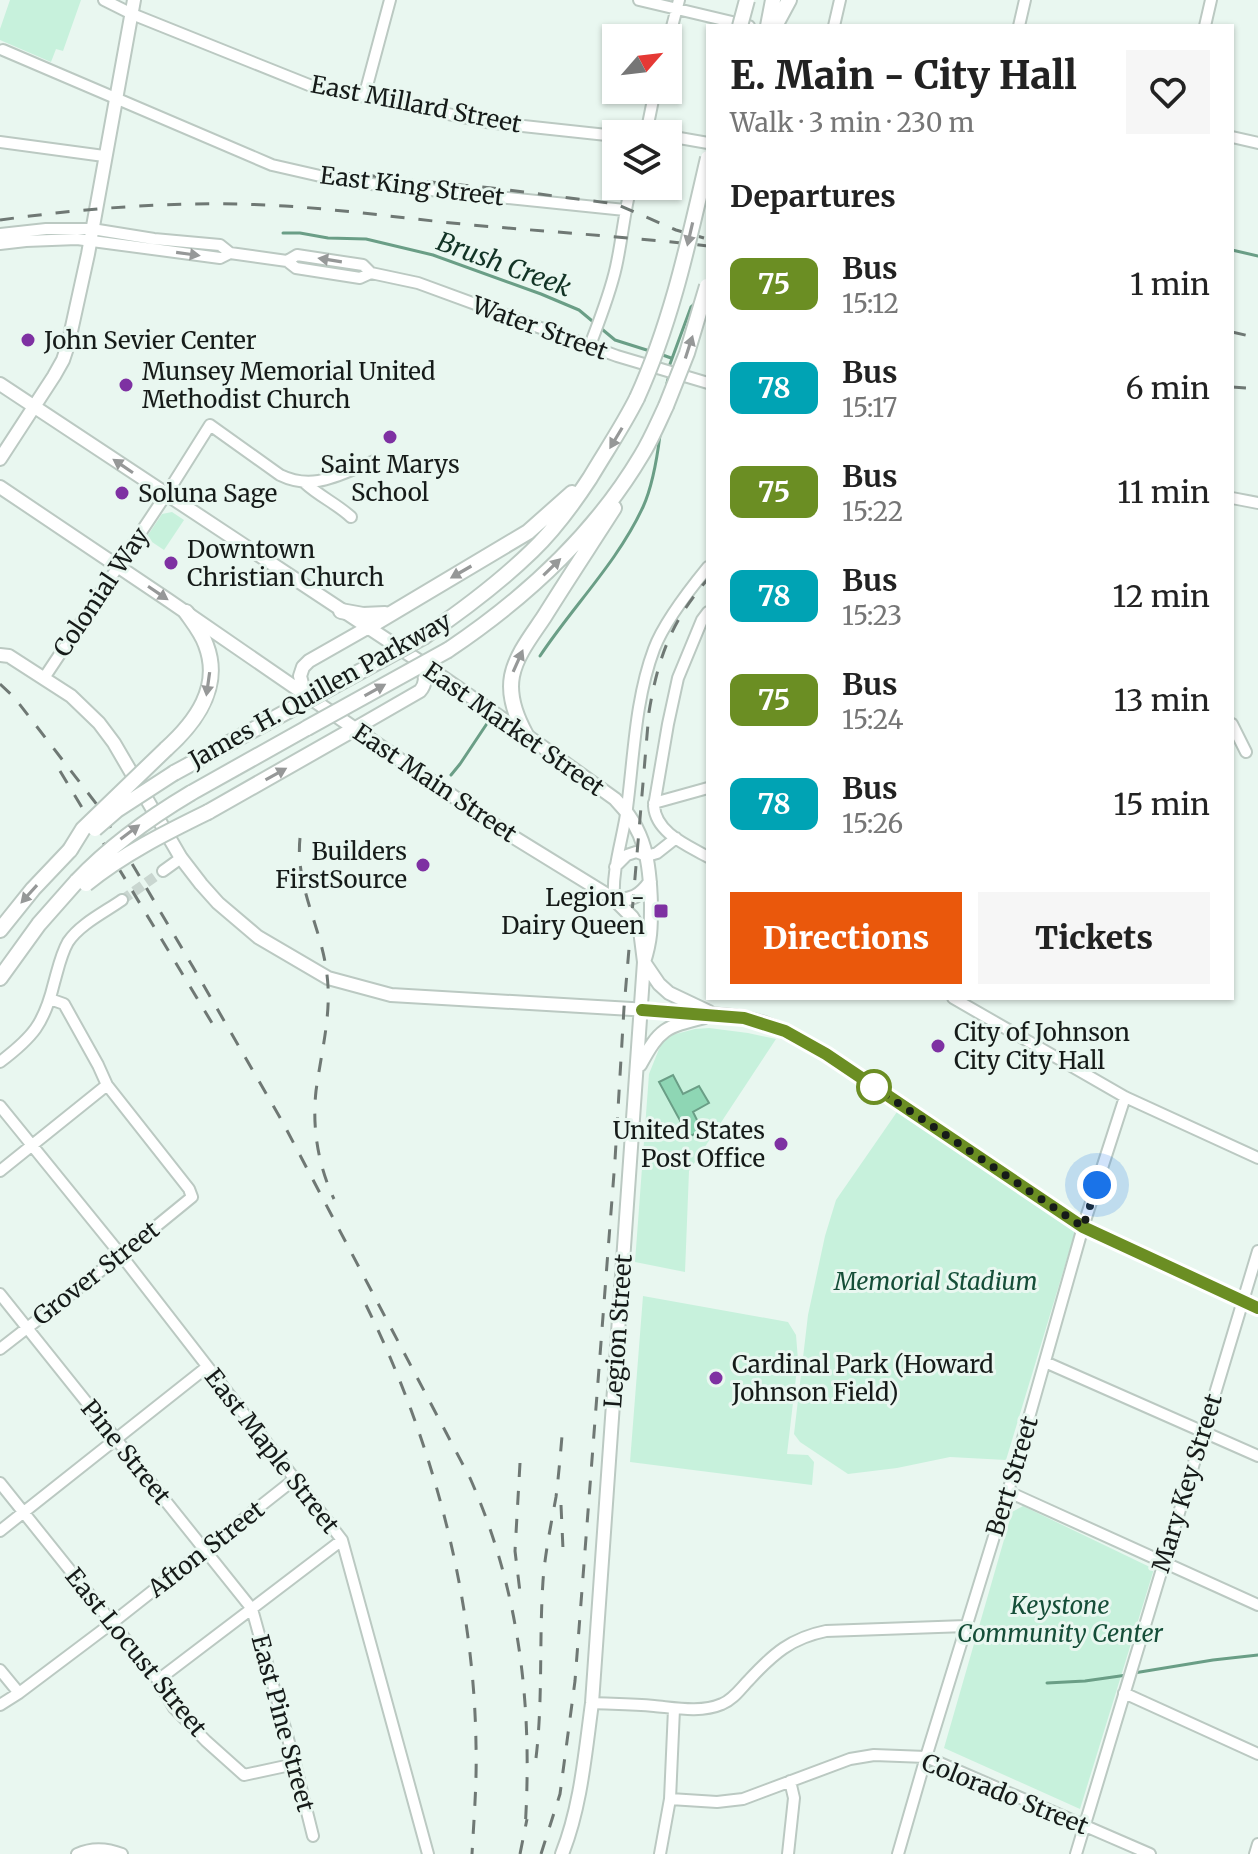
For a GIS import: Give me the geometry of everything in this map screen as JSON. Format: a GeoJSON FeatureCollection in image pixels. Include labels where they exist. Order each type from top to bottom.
{"type":"FeatureCollection","features":[{"type":"Feature","properties":{"kind":"highway"},"geometry":{"type":"LineString","coordinates":[[736,0],[738,24]]}},
{"type":"Feature","properties":{"kind":"highway"},"geometry":{"type":"LineString","coordinates":[[739,24],[747,0]]}},
{"type":"Feature","properties":{"kind":"highway"},"geometry":{"type":"LineString","coordinates":[[769,24],[780,1]]}},
{"type":"Feature","properties":{"kind":"highway"},"geometry":{"type":"LineString","coordinates":[[775,24],[780,1]]}},
{"type":"Feature","properties":{"kind":"highway","name":"James H. Quillen Parkway"},"geometry":{"type":"LineString","coordinates":[[0,930],[14,910],[65,855],[117,810],[174,773],[425,636],[481,596],[533,550],[576,500],[620,432],[652,365],[675,296],[706,166]]}},
{"type":"Feature","properties":{"kind":"highway","name":"James H. Quillen Parkway"},"geometry":{"type":"LineString","coordinates":[[81,882],[98,859],[155,814],[448,650],[511,604],[545,574],[587,529],[628,478],[643,453],[687,353],[706,291]]}},
{"type":"Feature","properties":{"kind":"highway"},"geometry":{"type":"LineString","coordinates":[[367,628],[528,532],[590,477]]}},
{"type":"Feature","properties":{"kind":"highway"},"geometry":{"type":"LineString","coordinates":[[526,735],[512,700],[515,665],[620,498],[628,478]]}},
{"type":"Feature","properties":{"kind":"highway"},"geometry":{"type":"LineString","coordinates":[[341,611],[373,615],[393,612]]}},
{"type":"Feature","properties":{"kind":"highway"},"geometry":{"type":"LineString","coordinates":[[65,855],[83,829],[191,725],[204,702],[210,678],[206,645],[186,612]]}},
{"type":"Feature","properties":{"kind":"highway"},"geometry":{"type":"LineString","coordinates":[[0,978],[54,907],[81,882],[354,729]]}},
{"type":"Feature","properties":{"kind":"main road"},"geometry":{"type":"LineString","coordinates":[[0,459],[66,352],[133,7]]}},
{"type":"Feature","properties":{"kind":"main road","name":"East Market Street"},"geometry":{"type":"LineString","coordinates":[[0,384],[422,663],[615,799],[627,811]]}},
{"type":"Feature","properties":{"kind":"main road","name":"East Main Street"},"geometry":{"type":"LineString","coordinates":[[0,487],[502,830],[614,899],[640,930],[644,962]]}},
{"type":"Feature","properties":{"kind":"main road"},"geometry":{"type":"LineString","coordinates":[[305,695],[300,671],[306,663],[367,628]]}},
{"type":"Feature","properties":{"kind":"main road"},"geometry":{"type":"LineString","coordinates":[[0,644],[4,656],[76,700],[102,727],[181,858],[209,893],[258,937],[336,981],[391,995],[534,1002],[716,1015],[758,1021],[785,1031],[826,1054],[1083,1227],[1258,1308]]}},
{"type":"Feature","properties":{"kind":"main road"},"geometry":{"type":"LineString","coordinates":[[354,729],[420,691],[425,684],[422,663]]}},
{"type":"Feature","properties":{"kind":"main road","name":"Legion Street"},"geometry":{"type":"LineString","coordinates":[[562,1854],[579,1794],[592,1703],[644,962],[651,940],[647,856],[639,830],[627,811]]}},
{"type":"Feature","properties":{"kind":"main road"},"geometry":{"type":"LineString","coordinates":[[614,899],[634,898],[650,882]]}},
{"type":"Feature","properties":{"kind":"main road"},"geometry":{"type":"LineString","coordinates":[[644,962],[664,989],[716,1015]]}},
{"type":"Feature","properties":{"kind":"main road"},"geometry":{"type":"LineString","coordinates":[[637,1071],[651,1044],[664,1030],[716,1015]]}},
{"type":"Feature","properties":{"kind":"street","name":"East Millard Street"},"geometry":{"type":"LineString","coordinates":[[104,0],[133,7],[309,85],[486,122],[602,134]]}},
{"type":"Feature","properties":{"kind":"street"},"geometry":{"type":"LineString","coordinates":[[364,97],[390,0]]}},
{"type":"Feature","properties":{"kind":"street"},"geometry":{"type":"LineString","coordinates":[[639,0],[678,5],[742,24]]}},
{"type":"Feature","properties":{"kind":"street"},"geometry":{"type":"LineString","coordinates":[[834,24],[840,0]]}},
{"type":"Feature","properties":{"kind":"street"},"geometry":{"type":"LineString","coordinates":[[1019,24],[1025,0]]}},
{"type":"Feature","properties":{"kind":"street"},"geometry":{"type":"LineString","coordinates":[[1205,24],[1211,0]]}},
{"type":"Feature","properties":{"kind":"street","name":"East King Street"},"geometry":{"type":"LineString","coordinates":[[3,50],[272,165],[342,181],[625,210]]}},
{"type":"Feature","properties":{"kind":"street"},"geometry":{"type":"LineString","coordinates":[[1234,137],[1258,143]]}},
{"type":"Feature","properties":{"kind":"street"},"geometry":{"type":"LineString","coordinates":[[682,138],[706,143]]}},
{"type":"Feature","properties":{"kind":"street"},"geometry":{"type":"LineString","coordinates":[[0,142],[104,156]]}},
{"type":"Feature","properties":{"kind":"street"},"geometry":{"type":"LineString","coordinates":[[592,340],[617,265],[628,200]]}},
{"type":"Feature","properties":{"kind":"street"},"geometry":{"type":"LineString","coordinates":[[0,234],[46,229],[91,235]]}},
{"type":"Feature","properties":{"kind":"street"},"geometry":{"type":"LineString","coordinates":[[0,244],[77,239],[91,235]]}},
{"type":"Feature","properties":{"kind":"street","name":"Water Street"},"geometry":{"type":"LineString","coordinates":[[91,235],[220,245],[230,253],[287,261],[297,255],[363,265],[371,273],[418,283],[592,340],[646,365],[706,382]]}},
{"type":"Feature","properties":{"kind":"street","name":"Colonial Way"},"geometry":{"type":"LineString","coordinates":[[44,678],[210,425],[280,475],[305,483]]}},
{"type":"Feature","properties":{"kind":"street"},"geometry":{"type":"LineString","coordinates":[[305,483],[318,482],[374,461]]}},
{"type":"Feature","properties":{"kind":"street"},"geometry":{"type":"LineString","coordinates":[[305,483],[351,517]]}},
{"type":"Feature","properties":{"kind":"street"},"geometry":{"type":"LineString","coordinates":[[1234,498],[1258,503]]}},
{"type":"Feature","properties":{"kind":"street"},"geometry":{"type":"LineString","coordinates":[[614,899],[613,882],[627,811],[641,688],[654,646],[706,570]]}},
{"type":"Feature","properties":{"kind":"street"},"geometry":{"type":"LineString","coordinates":[[706,615],[678,678],[654,803],[660,825],[706,856]]}},
{"type":"Feature","properties":{"kind":"street"},"geometry":{"type":"LineString","coordinates":[[1234,728],[1246,752]]}},
{"type":"Feature","properties":{"kind":"street"},"geometry":{"type":"LineString","coordinates":[[654,803],[706,789]]}},
{"type":"Feature","properties":{"kind":"street"},"geometry":{"type":"LineString","coordinates":[[615,867],[627,855],[657,853],[674,836]]}},
{"type":"Feature","properties":{"kind":"street"},"geometry":{"type":"LineString","coordinates":[[163,871],[181,858]]}},
{"type":"Feature","properties":{"kind":"street"},"geometry":{"type":"LineString","coordinates":[[0,1062],[35,1032],[48,1010],[60,961],[69,941],[84,926],[122,900]]}},
{"type":"Feature","properties":{"kind":"street"},"geometry":{"type":"LineString","coordinates":[[0,1171],[107,1085],[64,1004],[50,999]]}},
{"type":"Feature","properties":{"kind":"street"},"geometry":{"type":"LineString","coordinates":[[956,1000],[1125,1097],[1258,1158]]}},
{"type":"Feature","properties":{"kind":"street","name":"Grover Street"},"geometry":{"type":"LineString","coordinates":[[0,1349],[192,1197],[189,1189],[107,1085]]}},
{"type":"Feature","properties":{"kind":"street","name":"Bert Street"},"geometry":{"type":"LineString","coordinates":[[898,1854],[1009,1488],[1083,1227],[1125,1097]]}},
{"type":"Feature","properties":{"kind":"street","name":"East Maple Street"},"geometry":{"type":"LineString","coordinates":[[0,1106],[121,1255],[342,1540],[428,1854]]}},
{"type":"Feature","properties":{"kind":"street","name":"Mary Key Street"},"geometry":{"type":"LineString","coordinates":[[1076,1854],[1258,1251]]}},
{"type":"Feature","properties":{"kind":"street","name":"Pine Street"},"geometry":{"type":"LineString","coordinates":[[0,1294],[252,1609]]}},
{"type":"Feature","properties":{"kind":"street"},"geometry":{"type":"LineString","coordinates":[[1045,1362],[1258,1456]]}},
{"type":"Feature","properties":{"kind":"street"},"geometry":{"type":"LineString","coordinates":[[0,1531],[207,1367]]}},
{"type":"Feature","properties":{"kind":"street","name":"Afton Street"},"geometry":{"type":"LineString","coordinates":[[0,1705],[112,1623],[296,1478]]}},
{"type":"Feature","properties":{"kind":"street","name":"East Locust Street"},"geometry":{"type":"LineString","coordinates":[[0,1483],[158,1680],[174,1708],[206,1741],[244,1775],[295,1764]]}},
{"type":"Feature","properties":{"kind":"street"},"geometry":{"type":"LineString","coordinates":[[1009,1488],[1013,1494],[1258,1605]]}},
{"type":"Feature","properties":{"kind":"street"},"geometry":{"type":"LineString","coordinates":[[158,1680],[342,1540]]}},
{"type":"Feature","properties":{"kind":"street","name":"East Pine Street"},"geometry":{"type":"LineString","coordinates":[[252,1609],[313,1836]]}},
{"type":"Feature","properties":{"kind":"street"},"geometry":{"type":"LineString","coordinates":[[592,1703],[674,1709],[707,1708],[724,1704],[781,1649],[809,1634],[840,1630],[966,1626]]}},
{"type":"Feature","properties":{"kind":"street"},"geometry":{"type":"LineString","coordinates":[[0,1670],[19,1693]]}},
{"type":"Feature","properties":{"kind":"street"},"geometry":{"type":"LineString","coordinates":[[1124,1693],[1258,1754]]}},
{"type":"Feature","properties":{"kind":"street"},"geometry":{"type":"LineString","coordinates":[[660,1854],[670,1799],[674,1709]]}},
{"type":"Feature","properties":{"kind":"street","name":"Colorado Street"},"geometry":{"type":"LineString","coordinates":[[670,1799],[717,1802],[743,1799],[850,1759],[874,1755],[926,1757],[1150,1854]]}},
{"type":"Feature","properties":{"kind":"street"},"geometry":{"type":"LineString","coordinates":[[788,1854],[794,1798],[790,1781]]}},
{"type":"Feature","properties":{"kind":"street"},"geometry":{"type":"LineString","coordinates":[[1255,1854],[1258,1844]]}},
{"type":"Feature","properties":{"kind":"street"},"geometry":{"type":"LineString","coordinates":[[77,1854],[105,1849],[122,1854]]}},
{"type":"Feature","properties":{"kind":"green space"},"geometry":{"type":"Polygon","coordinates":[[[10,0],[81,0],[63,51],[56,49],[51,62],[0,40],[0,29],[10,0]]]}},
{"type":"Feature","properties":{"kind":"green space"},"geometry":{"type":"Polygon","coordinates":[[[172,512],[184,520],[164,550],[146,538],[162,514],[172,512]]]}},
{"type":"Feature","properties":{"kind":"green space"},"geometry":{"type":"Polygon","coordinates":[[[709,1028],[776,1039],[689,1171],[685,1272],[635,1262],[649,1074],[661,1044],[668,1036],[709,1028]]]}},
{"type":"Feature","properties":{"kind":"green space","name":"Memorial Stadium"},"geometry":{"type":"Polygon","coordinates":[[[899,1109],[1076,1229],[1006,1460],[950,1457],[848,1474],[800,1442],[794,1434],[808,1315],[836,1200],[899,1109]]]}},
{"type":"Feature","properties":{"kind":"green space","name":"Cardinal Park (Howard Johnson Field)"},"geometry":{"type":"Polygon","coordinates":[[[643,1296],[788,1322],[796,1335],[798,1360],[787,1454],[808,1455],[814,1462],[812,1485],[630,1462],[643,1296]]]}},
{"type":"Feature","properties":{"kind":"green space","name":"Keystone Community Center"},"geometry":{"type":"Polygon","coordinates":[[[1023,1506],[1154,1569],[1080,1809],[944,1748],[1012,1512],[1023,1506]]]}},
{"type":"Feature","properties":{"kind":"shaded area"},"geometry":{"type":"Polygon","coordinates":[[[673,1075],[683,1094],[699,1086],[709,1103],[693,1112],[702,1130],[689,1137],[659,1082],[673,1075]]]}},
{"type":"Feature","properties":{"kind":"waterway","name":"Brush Creek"},"geometry":{"type":"LineString","coordinates":[[283,233],[366,239],[433,255],[579,310],[615,340],[653,352]]}},
{"type":"Feature","properties":{"kind":"waterway","name":"Brush Creek"},"geometry":{"type":"LineString","coordinates":[[1234,250],[1258,256]]}},
{"type":"Feature","properties":{"kind":"waterway","name":"Brush Creek"},"geometry":{"type":"LineString","coordinates":[[670,364],[691,307],[697,302]]}},
{"type":"Feature","properties":{"kind":"waterway","name":"Brush Creek"},"geometry":{"type":"LineString","coordinates":[[660,354],[671,358]]}},
{"type":"Feature","properties":{"kind":"waterway"},"geometry":{"type":"LineString","coordinates":[[667,383],[668,379]]}},
{"type":"Feature","properties":{"kind":"waterway"},"geometry":{"type":"LineString","coordinates":[[540,656],[608,566],[643,507],[656,463],[660,435]]}},
{"type":"Feature","properties":{"kind":"waterway"},"geometry":{"type":"LineString","coordinates":[[451,775],[488,722]]}},
{"type":"Feature","properties":{"kind":"waterway"},"geometry":{"type":"LineString","coordinates":[[1134,1673],[1258,1655]]}},
{"type":"Feature","properties":{"kind":"waterway"},"geometry":{"type":"LineString","coordinates":[[1047,1683],[1127,1675]]}},
{"type":"Feature","properties":{"kind":"tunnel"},"geometry":{"type":"LineString","coordinates":[[122,900],[163,871]]}},
{"type":"Feature","properties":{"kind":"railway"},"geometry":{"type":"LineString","coordinates":[[343,173],[616,204],[676,230],[704,238]]}},
{"type":"Feature","properties":{"kind":"railway"},"geometry":{"type":"LineString","coordinates":[[0,220],[142,206],[249,204],[706,246]]}},
{"type":"Feature","properties":{"kind":"railway"},"geometry":{"type":"LineString","coordinates":[[1234,332],[1258,338]]}},
{"type":"Feature","properties":{"kind":"railway"},"geometry":{"type":"LineString","coordinates":[[1234,387],[1258,389]]}},
{"type":"Feature","properties":{"kind":"railway"},"geometry":{"type":"LineString","coordinates":[[541,1854],[560,1794],[575,1681],[649,712],[668,641],[684,610],[706,581]]}},
{"type":"Feature","properties":{"kind":"railway"},"geometry":{"type":"LineString","coordinates":[[0,684],[14,697],[98,806],[282,1121],[470,1478],[501,1563],[519,1650],[527,1739],[525,1830]]}},
{"type":"Feature","properties":{"kind":"railway"},"geometry":{"type":"LineString","coordinates":[[60,771],[215,1028]]}},
{"type":"Feature","properties":{"kind":"railway"},"geometry":{"type":"LineString","coordinates":[[300,838],[301,873],[327,975],[327,1019],[315,1119],[320,1160],[334,1199]]}},
{"type":"Feature","properties":{"kind":"railway"},"geometry":{"type":"LineString","coordinates":[[366,1305],[411,1409],[445,1519],[458,1575],[473,1689],[476,1759],[472,1854]]}},
{"type":"Feature","properties":{"kind":"railway"},"geometry":{"type":"LineString","coordinates":[[536,1758],[543,1581],[563,1424]]}},
{"type":"Feature","properties":{"kind":"railway"},"geometry":{"type":"LineString","coordinates":[[520,1463],[515,1551],[520,1592]]}},
{"type":"Feature","properties":{"kind":"railway"},"geometry":{"type":"LineString","coordinates":[[561,1505],[563,1549]]}},
{"type":"Feature","properties":{"kind":"railway"},"geometry":{"type":"LineString","coordinates":[[520,1854],[527,1819]]}},
{"type":"Feature","properties":{"kind":"bus line","name":"75"},"geometry":{"type":"LineString","coordinates":[[642,1010],[744,1018],[785,1031],[826,1054],[1083,1227],[1258,1308]]}},
{"type":"Feature","properties":{"kind":"place","name":"John Sevier Center"},"geometry":{"type":"Point","coordinates":[28,340]}},
{"type":"Feature","properties":{"kind":"place","name":"Munsey Memorial United Methodist Church"},"geometry":{"type":"Point","coordinates":[126,385]}},
{"type":"Feature","properties":{"kind":"place","name":"Saint Marys School"},"geometry":{"type":"Point","coordinates":[390,437]}},
{"type":"Feature","properties":{"kind":"place","name":"Soluna Sage"},"geometry":{"type":"Point","coordinates":[122,493]}},
{"type":"Feature","properties":{"kind":"place","name":"Downtown Christian Church"},"geometry":{"type":"Point","coordinates":[171,563]}},
{"type":"Feature","properties":{"kind":"place","name":"Builders FirstSource"},"geometry":{"type":"Point","coordinates":[423,865]}},
{"type":"Feature","properties":{"kind":"place","name":"Legion - Dairy Queen"},"geometry":{"type":"Point","coordinates":[661,911]}},
{"type":"Feature","properties":{"kind":"place","name":"City of Johnson City City Hall"},"geometry":{"type":"Point","coordinates":[938,1046]}},
{"type":"Feature","properties":{"kind":"place","name":"United States Post Office"},"geometry":{"type":"Point","coordinates":[781,1144]}},
{"type":"Feature","properties":{"kind":"place","name":"Cardinal Park (Howard Johnson Field)"},"geometry":{"type":"Point","coordinates":[716,1378]}},
{"type":"Feature","properties":{"kind":"route"},"geometry":{"type":"LineString","coordinates":[[874,1087],[1083,1227],[1097,1185]]}}]}
